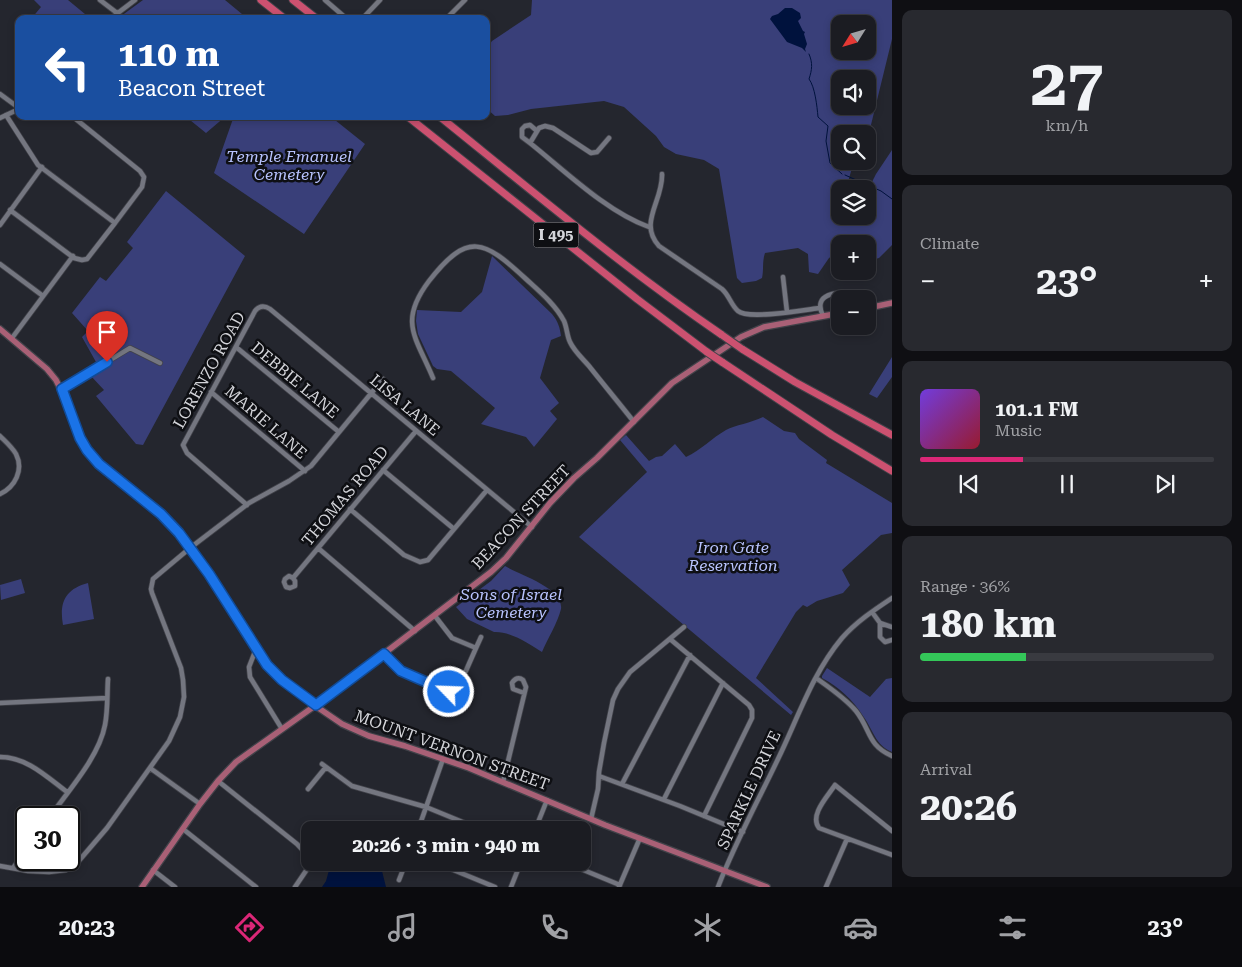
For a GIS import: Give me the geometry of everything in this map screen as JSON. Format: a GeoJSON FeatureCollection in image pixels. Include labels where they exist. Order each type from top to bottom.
{"type":"FeatureCollection","features":[{"type":"Feature","properties":{"kind":"highway"},"geometry":{"type":"LineString","coordinates":[[261,0],[280,15]]}},
{"type":"Feature","properties":{"kind":"highway"},"geometry":{"type":"LineString","coordinates":[[293,0],[312,15]]}},
{"type":"Feature","properties":{"kind":"highway","name":"I 495"},"geometry":{"type":"LineString","coordinates":[[412,120],[637,299],[708,352],[832,435],[892,471]]}},
{"type":"Feature","properties":{"kind":"highway","name":"I 495"},"geometry":{"type":"LineString","coordinates":[[444,120],[645,280],[722,335],[795,382],[892,435]]}},
{"type":"Feature","properties":{"kind":"main road"},"geometry":{"type":"LineString","coordinates":[[876,307],[892,304]]}},
{"type":"Feature","properties":{"kind":"main road","name":"BEACON STREET"},"geometry":{"type":"LineString","coordinates":[[142,887],[200,804],[236,762],[478,584],[501,563],[550,503],[574,478],[634,422],[672,383],[748,334],[764,327],[831,315]]}},
{"type":"Feature","properties":{"kind":"main road","name":"MOUNT VERNON STREET"},"geometry":{"type":"LineString","coordinates":[[0,329],[47,369],[56,380],[62,389],[80,438],[99,464],[161,514],[179,533],[209,574],[256,649],[275,673],[342,724],[369,736],[443,759],[503,782],[591,819],[767,887]]}},
{"type":"Feature","properties":{"kind":"street"},"geometry":{"type":"LineString","coordinates":[[100,0],[117,13]]}},
{"type":"Feature","properties":{"kind":"street"},"geometry":{"type":"LineString","coordinates":[[115,15],[135,0]]}},
{"type":"Feature","properties":{"kind":"street"},"geometry":{"type":"LineString","coordinates":[[325,0],[342,15]]}},
{"type":"Feature","properties":{"kind":"street"},"geometry":{"type":"LineString","coordinates":[[366,15],[380,0]]}},
{"type":"Feature","properties":{"kind":"street"},"geometry":{"type":"LineString","coordinates":[[450,15],[465,0]]}},
{"type":"Feature","properties":{"kind":"street"},"geometry":{"type":"LineString","coordinates":[[0,94],[15,105]]}},
{"type":"Feature","properties":{"kind":"street"},"geometry":{"type":"LineString","coordinates":[[0,118],[15,110]]}},
{"type":"Feature","properties":{"kind":"street"},"geometry":{"type":"LineString","coordinates":[[6,115],[38,165],[115,223]]}},
{"type":"Feature","properties":{"kind":"street"},"geometry":{"type":"LineString","coordinates":[[10,210],[73,256],[82,260],[87,259],[142,187],[144,177],[140,171],[77,120]]}},
{"type":"Feature","properties":{"kind":"street"},"geometry":{"type":"LineString","coordinates":[[537,131],[530,125],[525,126],[522,129],[522,137],[613,210],[630,220],[650,227]]}},
{"type":"Feature","properties":{"kind":"street"},"geometry":{"type":"LineString","coordinates":[[530,143],[542,126],[550,127],[591,153],[597,152],[609,138]]}},
{"type":"Feature","properties":{"kind":"street"},"geometry":{"type":"LineString","coordinates":[[0,224],[42,168]]}},
{"type":"Feature","properties":{"kind":"street"},"geometry":{"type":"LineString","coordinates":[[662,174],[650,227],[654,240],[659,246],[722,289],[738,311],[752,316],[819,308]]}},
{"type":"Feature","properties":{"kind":"street"},"geometry":{"type":"LineString","coordinates":[[433,378],[412,326],[412,313],[415,301],[430,279],[456,253],[465,248],[482,246],[507,262],[553,306],[563,320],[570,342],[634,422]]}},
{"type":"Feature","properties":{"kind":"street"},"geometry":{"type":"LineString","coordinates":[[12,338],[73,256]]}},
{"type":"Feature","properties":{"kind":"street"},"geometry":{"type":"LineString","coordinates":[[0,264],[43,296]]}},
{"type":"Feature","properties":{"kind":"street"},"geometry":{"type":"LineString","coordinates":[[782,278],[787,312]]}},
{"type":"Feature","properties":{"kind":"street"},"geometry":{"type":"LineString","coordinates":[[823,316],[819,308],[820,302],[823,298],[831,295]]}},
{"type":"Feature","properties":{"kind":"street","name":"LORENZO ROAD"},"geometry":{"type":"LineString","coordinates":[[247,505],[183,448],[255,311],[261,307]]}},
{"type":"Feature","properties":{"kind":"street","name":"LISA LANE"},"geometry":{"type":"LineString","coordinates":[[261,307],[270,308],[532,527]]}},
{"type":"Feature","properties":{"kind":"street","name":"DEBBIE LANE"},"geometry":{"type":"LineString","coordinates":[[236,347],[339,432]]}},
{"type":"Feature","properties":{"kind":"street"},"geometry":{"type":"LineString","coordinates":[[62,389],[130,348],[160,363]]}},
{"type":"Feature","properties":{"kind":"street"},"geometry":{"type":"LineString","coordinates":[[0,866],[40,872],[66,870],[77,863],[107,828],[169,741],[176,728],[183,706],[184,688],[181,668],[152,593],[153,581],[156,576],[247,505],[311,466],[383,379]]}},
{"type":"Feature","properties":{"kind":"street","name":"MARIE LANE"},"geometry":{"type":"LineString","coordinates":[[211,392],[305,471]]}},
{"type":"Feature","properties":{"kind":"street","name":"THOMAS ROAD"},"geometry":{"type":"LineString","coordinates":[[293,578],[416,431]]}},
{"type":"Feature","properties":{"kind":"street"},"geometry":{"type":"LineString","coordinates":[[0,436],[15,453],[19,465],[17,478],[14,483],[0,494]]}},
{"type":"Feature","properties":{"kind":"street"},"geometry":{"type":"LineString","coordinates":[[383,470],[454,529]]}},
{"type":"Feature","properties":{"kind":"street"},"geometry":{"type":"LineString","coordinates":[[350,510],[404,554],[420,562],[428,560],[488,490]]}},
{"type":"Feature","properties":{"kind":"street"},"geometry":{"type":"LineString","coordinates":[[318,548],[416,631]]}},
{"type":"Feature","properties":{"kind":"street","name":"SPARKLE DRIVE"},"geometry":{"type":"LineString","coordinates":[[718,887],[806,695],[816,678],[841,639],[872,612],[892,598]]}},
{"type":"Feature","properties":{"kind":"street"},"geometry":{"type":"LineString","coordinates":[[872,612],[880,623],[892,627]]}},
{"type":"Feature","properties":{"kind":"street"},"geometry":{"type":"LineString","coordinates":[[435,616],[452,638],[476,648]]}},
{"type":"Feature","properties":{"kind":"street"},"geometry":{"type":"LineString","coordinates":[[880,623],[880,637],[885,642],[892,640]]}},
{"type":"Feature","properties":{"kind":"street"},"geometry":{"type":"LineString","coordinates":[[591,819],[614,700],[618,689],[630,672],[684,627]]}},
{"type":"Feature","properties":{"kind":"street"},"geometry":{"type":"LineString","coordinates":[[384,654],[401,671],[453,693],[460,688],[481,637]]}},
{"type":"Feature","properties":{"kind":"street"},"geometry":{"type":"LineString","coordinates":[[670,638],[749,705],[752,710],[753,716],[704,816]]}},
{"type":"Feature","properties":{"kind":"street"},"geometry":{"type":"LineString","coordinates":[[256,649],[250,666],[250,677],[282,729]]}},
{"type":"Feature","properties":{"kind":"street"},"geometry":{"type":"LineString","coordinates":[[622,784],[690,655]]}},
{"type":"Feature","properties":{"kind":"street"},"geometry":{"type":"LineString","coordinates":[[57,806],[96,751],[102,737],[105,725],[108,678]]}},
{"type":"Feature","properties":{"kind":"street"},"geometry":{"type":"LineString","coordinates":[[816,678],[851,706],[863,722],[875,746],[892,756]]}},
{"type":"Feature","properties":{"kind":"street"},"geometry":{"type":"LineString","coordinates":[[664,799],[723,683]]}},
{"type":"Feature","properties":{"kind":"street"},"geometry":{"type":"LineString","coordinates":[[503,782],[524,693]]}},
{"type":"Feature","properties":{"kind":"street"},"geometry":{"type":"LineString","coordinates":[[0,703],[107,698]]}},
{"type":"Feature","properties":{"kind":"street"},"geometry":{"type":"LineString","coordinates":[[0,757],[18,760],[32,766],[67,792]]}},
{"type":"Feature","properties":{"kind":"street"},"geometry":{"type":"LineString","coordinates":[[421,821],[443,759]]}},
{"type":"Feature","properties":{"kind":"street"},"geometry":{"type":"LineString","coordinates":[[308,789],[324,765],[347,783],[357,788],[426,807],[460,821]]}},
{"type":"Feature","properties":{"kind":"street"},"geometry":{"type":"LineString","coordinates":[[150,768],[200,804]]}},
{"type":"Feature","properties":{"kind":"street"},"geometry":{"type":"LineString","coordinates":[[599,776],[664,799],[743,832]]}},
{"type":"Feature","properties":{"kind":"street"},"geometry":{"type":"LineString","coordinates":[[218,781],[301,848]]}},
{"type":"Feature","properties":{"kind":"street"},"geometry":{"type":"LineString","coordinates":[[892,831],[835,784],[817,813],[815,821],[819,828],[892,855]]}},
{"type":"Feature","properties":{"kind":"street"},"geometry":{"type":"LineString","coordinates":[[538,821],[547,800]]}},
{"type":"Feature","properties":{"kind":"street"},"geometry":{"type":"LineString","coordinates":[[183,829],[256,887]]}},
{"type":"Feature","properties":{"kind":"street"},"geometry":{"type":"LineString","coordinates":[[585,871],[619,886],[640,838]]}},
{"type":"Feature","properties":{"kind":"street"},"geometry":{"type":"LineString","coordinates":[[826,887],[847,839]]}},
{"type":"Feature","properties":{"kind":"street"},"geometry":{"type":"LineString","coordinates":[[153,870],[175,887]]}},
{"type":"Feature","properties":{"kind":"street"},"geometry":{"type":"LineString","coordinates":[[295,887],[306,871]]}},
{"type":"Feature","properties":{"kind":"street"},"geometry":{"type":"LineString","coordinates":[[399,880],[402,871]]}},
{"type":"Feature","properties":{"kind":"street"},"geometry":{"type":"LineString","coordinates":[[456,871],[495,887]]}},
{"type":"Feature","properties":{"kind":"street"},"geometry":{"type":"LineString","coordinates":[[511,887],[517,871]]}},
{"type":"Feature","properties":{"kind":"green space"},"geometry":{"type":"Polygon","coordinates":[[[34,0],[68,0],[86,15],[34,15],[41,7],[34,0]]]}},
{"type":"Feature","properties":{"kind":"green space"},"geometry":{"type":"Polygon","coordinates":[[[143,0],[225,0],[243,15],[122,15],[143,0]]]}},
{"type":"Feature","properties":{"kind":"green space"},"geometry":{"type":"Polygon","coordinates":[[[532,0],[892,0],[892,39],[876,104],[876,70],[831,70],[831,115],[873,115],[871,125],[831,125],[831,170],[851,170],[849,180],[831,180],[831,225],[876,225],[876,180],[873,180],[892,150],[892,245],[876,259],[876,235],[831,235],[831,257],[818,274],[809,272],[808,254],[798,248],[765,253],[762,278],[742,283],[737,278],[719,169],[704,160],[676,154],[664,147],[656,136],[624,107],[604,101],[531,109],[495,116],[490,112],[490,44],[531,15],[532,0]]]}},
{"type":"Feature","properties":{"kind":"green space"},"geometry":{"type":"Polygon","coordinates":[[[190,120],[221,120],[206,133],[190,120]]]}},
{"type":"Feature","properties":{"kind":"green space","name":"Temple Emanuel Cemetery"},"geometry":{"type":"Polygon","coordinates":[[[233,120],[335,120],[365,144],[304,234],[214,173],[233,120]]]}},
{"type":"Feature","properties":{"kind":"green space"},"geometry":{"type":"Polygon","coordinates":[[[166,191],[245,256],[143,445],[136,444],[96,396],[104,390],[90,375],[67,391],[63,382],[96,362],[82,337],[88,331],[72,313],[100,277],[106,281],[133,248],[127,242],[166,191]]]}},
{"type":"Feature","properties":{"kind":"green space"},"geometry":{"type":"Polygon","coordinates":[[[492,256],[552,314],[560,330],[561,336],[551,340],[540,378],[559,403],[550,411],[557,419],[534,447],[526,437],[481,424],[495,408],[451,371],[437,369],[433,366],[418,334],[417,310],[461,312],[482,292],[492,256]]]}},
{"type":"Feature","properties":{"kind":"green space"},"geometry":{"type":"Polygon","coordinates":[[[892,357],[892,377],[877,398],[869,394],[892,357]]]}},
{"type":"Feature","properties":{"kind":"green space","name":"Iron Gate Reservation"},"geometry":{"type":"Polygon","coordinates":[[[763,417],[784,431],[795,433],[799,439],[827,460],[826,463],[892,503],[892,533],[881,535],[842,570],[850,585],[843,593],[817,601],[807,607],[803,605],[796,612],[756,678],[793,712],[791,715],[579,537],[647,472],[620,440],[626,435],[649,461],[662,456],[675,444],[686,457],[726,430],[763,417]]]}},
{"type":"Feature","properties":{"kind":"green space","name":"Sons of Israel Cemetery"},"geometry":{"type":"Polygon","coordinates":[[[505,566],[540,583],[556,595],[560,601],[560,614],[542,652],[513,636],[494,632],[467,619],[456,607],[491,581],[505,566]]]}},
{"type":"Feature","properties":{"kind":"green space"},"geometry":{"type":"Polygon","coordinates":[[[21,579],[25,593],[1,600],[0,585],[21,579]]]}},
{"type":"Feature","properties":{"kind":"green space"},"geometry":{"type":"Polygon","coordinates":[[[88,583],[94,619],[63,625],[62,610],[65,598],[74,589],[88,583]]]}},
{"type":"Feature","properties":{"kind":"green space"},"geometry":{"type":"Polygon","coordinates":[[[827,668],[870,697],[886,679],[892,678],[892,752],[878,741],[850,699],[834,685],[822,678],[827,668]]]}},
{"type":"Feature","properties":{"kind":"shaded area"},"geometry":{"type":"Polygon","coordinates":[[[785,8],[792,8],[800,13],[801,18],[798,21],[805,32],[806,52],[802,48],[787,42],[770,19],[785,8]]]}},
{"type":"Feature","properties":{"kind":"shaded area"},"geometry":{"type":"Polygon","coordinates":[[[329,871],[382,871],[386,887],[322,887],[329,871]]]}},
{"type":"Feature","properties":{"kind":"waterway"},"geometry":{"type":"LineString","coordinates":[[809,54],[812,66],[809,79],[814,92],[818,117],[828,126],[826,141],[830,163],[842,174]]}},
{"type":"Feature","properties":{"kind":"waterway"},"geometry":{"type":"LineString","coordinates":[[845,175],[881,191],[892,199]]}},
{"type":"Feature","properties":{"kind":"route"},"geometry":{"type":"LineString","coordinates":[[107,362],[62,389],[80,438],[99,464],[161,514],[179,533],[209,574],[260,655],[275,673],[290,687],[316,705],[384,654],[401,671],[449,692]]}}]}
